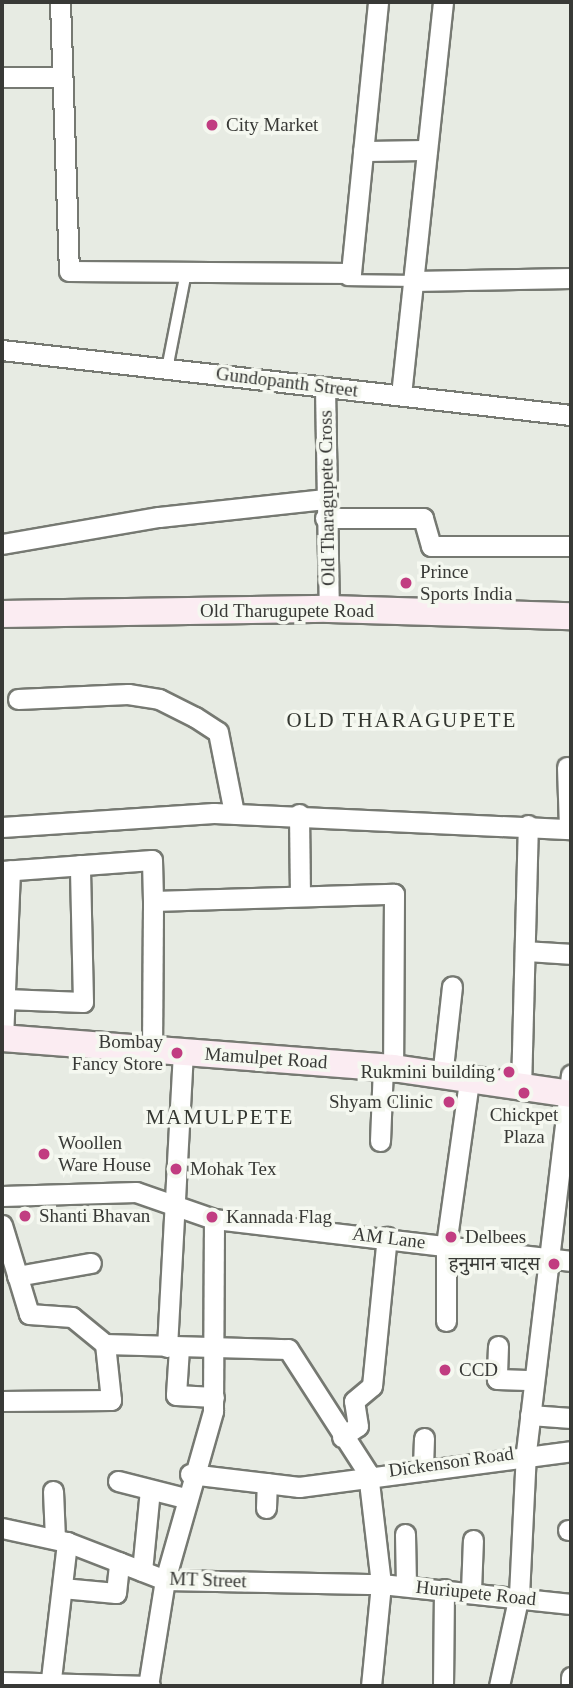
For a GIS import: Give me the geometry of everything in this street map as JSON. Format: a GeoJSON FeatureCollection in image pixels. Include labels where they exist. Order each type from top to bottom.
{"type":"FeatureCollection","features":[{"type":"Feature","properties":{"kind":"street"},"geometry":{"type":"LineString","coordinates":[[60,2],[69,271],[351,273],[378,2]]}},
{"type":"Feature","properties":{"kind":"street"},"geometry":{"type":"LineString","coordinates":[[401,396],[443,2]]}},
{"type":"Feature","properties":{"kind":"street"},"geometry":{"type":"LineString","coordinates":[[2,77],[62,76]]}},
{"type":"Feature","properties":{"kind":"street"},"geometry":{"type":"LineString","coordinates":[[363,151],[426,150]]}},
{"type":"Feature","properties":{"kind":"street"},"geometry":{"type":"LineString","coordinates":[[413,281],[571,278]]}},
{"type":"Feature","properties":{"kind":"street","name":"Gundopanth Street"},"geometry":{"type":"LineString","coordinates":[[2,350],[571,415]]}},
{"type":"Feature","properties":{"kind":"street","name":"Old Tharagupete Cross"},"geometry":{"type":"LineString","coordinates":[[326,387],[325,509],[329,609]]}},
{"type":"Feature","properties":{"kind":"street"},"geometry":{"type":"LineString","coordinates":[[2,544],[159,517],[325,509],[423,518],[431,546],[571,546]]}},
{"type":"Feature","properties":{"kind":"street","name":"Old Tharugupete Road"},"geometry":{"type":"LineString","coordinates":[[2,614],[329,609],[571,616]]}},
{"type":"Feature","properties":{"kind":"street"},"geometry":{"type":"LineString","coordinates":[[18,699],[128,694],[159,699],[195,717],[218,732],[234,813]]}},
{"type":"Feature","properties":{"kind":"street"},"geometry":{"type":"LineString","coordinates":[[2,827],[234,813],[570,829],[567,767]]}},
{"type":"Feature","properties":{"kind":"street"},"geometry":{"type":"LineString","coordinates":[[299,814],[300,896]]}},
{"type":"Feature","properties":{"kind":"street"},"geometry":{"type":"LineString","coordinates":[[521,1089],[528,825]]}},
{"type":"Feature","properties":{"kind":"street"},"geometry":{"type":"LineString","coordinates":[[2,1038],[6,871],[152,860],[152,1049]]}},
{"type":"Feature","properties":{"kind":"street"},"geometry":{"type":"LineString","coordinates":[[5,999],[83,1002],[80,865]]}},
{"type":"Feature","properties":{"kind":"street"},"geometry":{"type":"LineString","coordinates":[[153,901],[394,894],[388,1067],[380,1141]]}},
{"type":"Feature","properties":{"kind":"street"},"geometry":{"type":"LineString","coordinates":[[525,951],[571,954]]}},
{"type":"Feature","properties":{"kind":"street"},"geometry":{"type":"LineString","coordinates":[[442,1076],[452,987]]}},
{"type":"Feature","properties":{"kind":"street","name":"Mamulpet Road"},"geometry":{"type":"LineString","coordinates":[[2,1038],[388,1067],[521,1089],[571,1087]]}},
{"type":"Feature","properties":{"kind":"street"},"geometry":{"type":"LineString","coordinates":[[183,1052],[174,1204],[173,1348],[176,1395],[214,1397]]}},
{"type":"Feature","properties":{"kind":"street"},"geometry":{"type":"LineString","coordinates":[[446,1321],[446,1245],[469,1081]]}},
{"type":"Feature","properties":{"kind":"street"},"geometry":{"type":"LineString","coordinates":[[499,1686],[519,1595],[526,1452],[571,1087]]}},
{"type":"Feature","properties":{"kind":"street","name":"AM Lane"},"geometry":{"type":"LineString","coordinates":[[2,1196],[136,1192],[214,1219],[387,1237],[571,1261]]}},
{"type":"Feature","properties":{"kind":"street"},"geometry":{"type":"LineString","coordinates":[[2,1682],[51,1679],[92,1686],[149,1686],[165,1580],[190,1474],[201,1462],[214,1397],[218,1351],[214,1219]]}},
{"type":"Feature","properties":{"kind":"street"},"geometry":{"type":"LineString","coordinates":[[2,1225],[29,1314],[72,1317],[105,1344],[111,1400],[2,1401]]}},
{"type":"Feature","properties":{"kind":"street"},"geometry":{"type":"LineString","coordinates":[[342,1437],[358,1426],[354,1401],[372,1386],[387,1237]]}},
{"type":"Feature","properties":{"kind":"street"},"geometry":{"type":"LineString","coordinates":[[17,1276],[91,1263]]}},
{"type":"Feature","properties":{"kind":"street","name":"Dickenson Road"},"geometry":{"type":"LineString","coordinates":[[105,1344],[218,1351],[288,1349],[342,1437],[368,1473],[526,1452],[571,1451]]}},
{"type":"Feature","properties":{"kind":"street"},"geometry":{"type":"LineString","coordinates":[[498,1346],[497,1379],[534,1380]]}},
{"type":"Feature","properties":{"kind":"street"},"geometry":{"type":"LineString","coordinates":[[530,1415],[571,1418]]}},
{"type":"Feature","properties":{"kind":"street"},"geometry":{"type":"LineString","coordinates":[[423,1467],[424,1438]]}},
{"type":"Feature","properties":{"kind":"street"},"geometry":{"type":"LineString","coordinates":[[190,1474],[299,1487],[368,1473],[381,1584],[372,1686]]}},
{"type":"Feature","properties":{"kind":"street"},"geometry":{"type":"LineString","coordinates":[[118,1481],[185,1498]]}},
{"type":"Feature","properties":{"kind":"street"},"geometry":{"type":"LineString","coordinates":[[266,1508],[267,1483]]}},
{"type":"Feature","properties":{"kind":"street"},"geometry":{"type":"LineString","coordinates":[[142,1570],[150,1490]]}},
{"type":"Feature","properties":{"kind":"street"},"geometry":{"type":"LineString","coordinates":[[51,1679],[62,1588],[61,1540],[52,1491]]}},
{"type":"Feature","properties":{"kind":"street","name":"MT Street"},"geometry":{"type":"LineString","coordinates":[[2,1528],[61,1540],[165,1580],[381,1584]]}},
{"type":"Feature","properties":{"kind":"street"},"geometry":{"type":"LineString","coordinates":[[405,1534],[406,1586]]}},
{"type":"Feature","properties":{"kind":"street"},"geometry":{"type":"LineString","coordinates":[[471,1591],[473,1540]]}},
{"type":"Feature","properties":{"kind":"street"},"geometry":{"type":"LineString","coordinates":[[62,1588],[116,1593],[119,1562]]}},
{"type":"Feature","properties":{"kind":"street","name":"Huriupete Road"},"geometry":{"type":"LineString","coordinates":[[381,1584],[519,1595],[571,1604]]}},
{"type":"Feature","properties":{"kind":"street"},"geometry":{"type":"LineString","coordinates":[[443,1686],[444,1589]]}},
{"type":"Feature","properties":{"kind":"street"},"geometry":{"type":"LineString","coordinates":[[571,1677],[571,1686]]}},
{"type":"Feature","properties":{"kind":"lane"},"geometry":{"type":"LineString","coordinates":[[167,369],[185,277],[413,281]]}},
{"type":"Feature","properties":{"kind":"place","name":"City Market"},"geometry":{"type":"Point","coordinates":[212,125]}},
{"type":"Feature","properties":{"kind":"place","name":"Prince Sports India"},"geometry":{"type":"Point","coordinates":[406,583]}},
{"type":"Feature","properties":{"kind":"place","name":"Bombay Fancy Store"},"geometry":{"type":"Point","coordinates":[177,1053]}},
{"type":"Feature","properties":{"kind":"place","name":"Rukmini building"},"geometry":{"type":"Point","coordinates":[509,1072]}},
{"type":"Feature","properties":{"kind":"place","name":"Chickpet Plaza"},"geometry":{"type":"Point","coordinates":[524,1093]}},
{"type":"Feature","properties":{"kind":"place","name":"Shyam Clinic"},"geometry":{"type":"Point","coordinates":[449,1102]}},
{"type":"Feature","properties":{"kind":"place","name":"Woollen Ware House"},"geometry":{"type":"Point","coordinates":[44,1154]}},
{"type":"Feature","properties":{"kind":"place","name":"Mohak Tex"},"geometry":{"type":"Point","coordinates":[176,1169]}},
{"type":"Feature","properties":{"kind":"place","name":"Shanti Bhavan"},"geometry":{"type":"Point","coordinates":[25,1216]}},
{"type":"Feature","properties":{"kind":"place","name":"Kannada Flag"},"geometry":{"type":"Point","coordinates":[212,1217]}},
{"type":"Feature","properties":{"kind":"place","name":"Delbees"},"geometry":{"type":"Point","coordinates":[451,1237]}},
{"type":"Feature","properties":{"kind":"place","name":"हनुमान चाट्स"},"geometry":{"type":"Point","coordinates":[554,1264]}},
{"type":"Feature","properties":{"kind":"place","name":"CCD"},"geometry":{"type":"Point","coordinates":[445,1370]}},
{"type":"Feature","properties":{"kind":"district","name":"OLD THARAGUPETE"},"geometry":{"type":"Point","coordinates":[402,720]}},
{"type":"Feature","properties":{"kind":"district","name":"MAMULPETE"},"geometry":{"type":"Point","coordinates":[220,1117]}}]}
